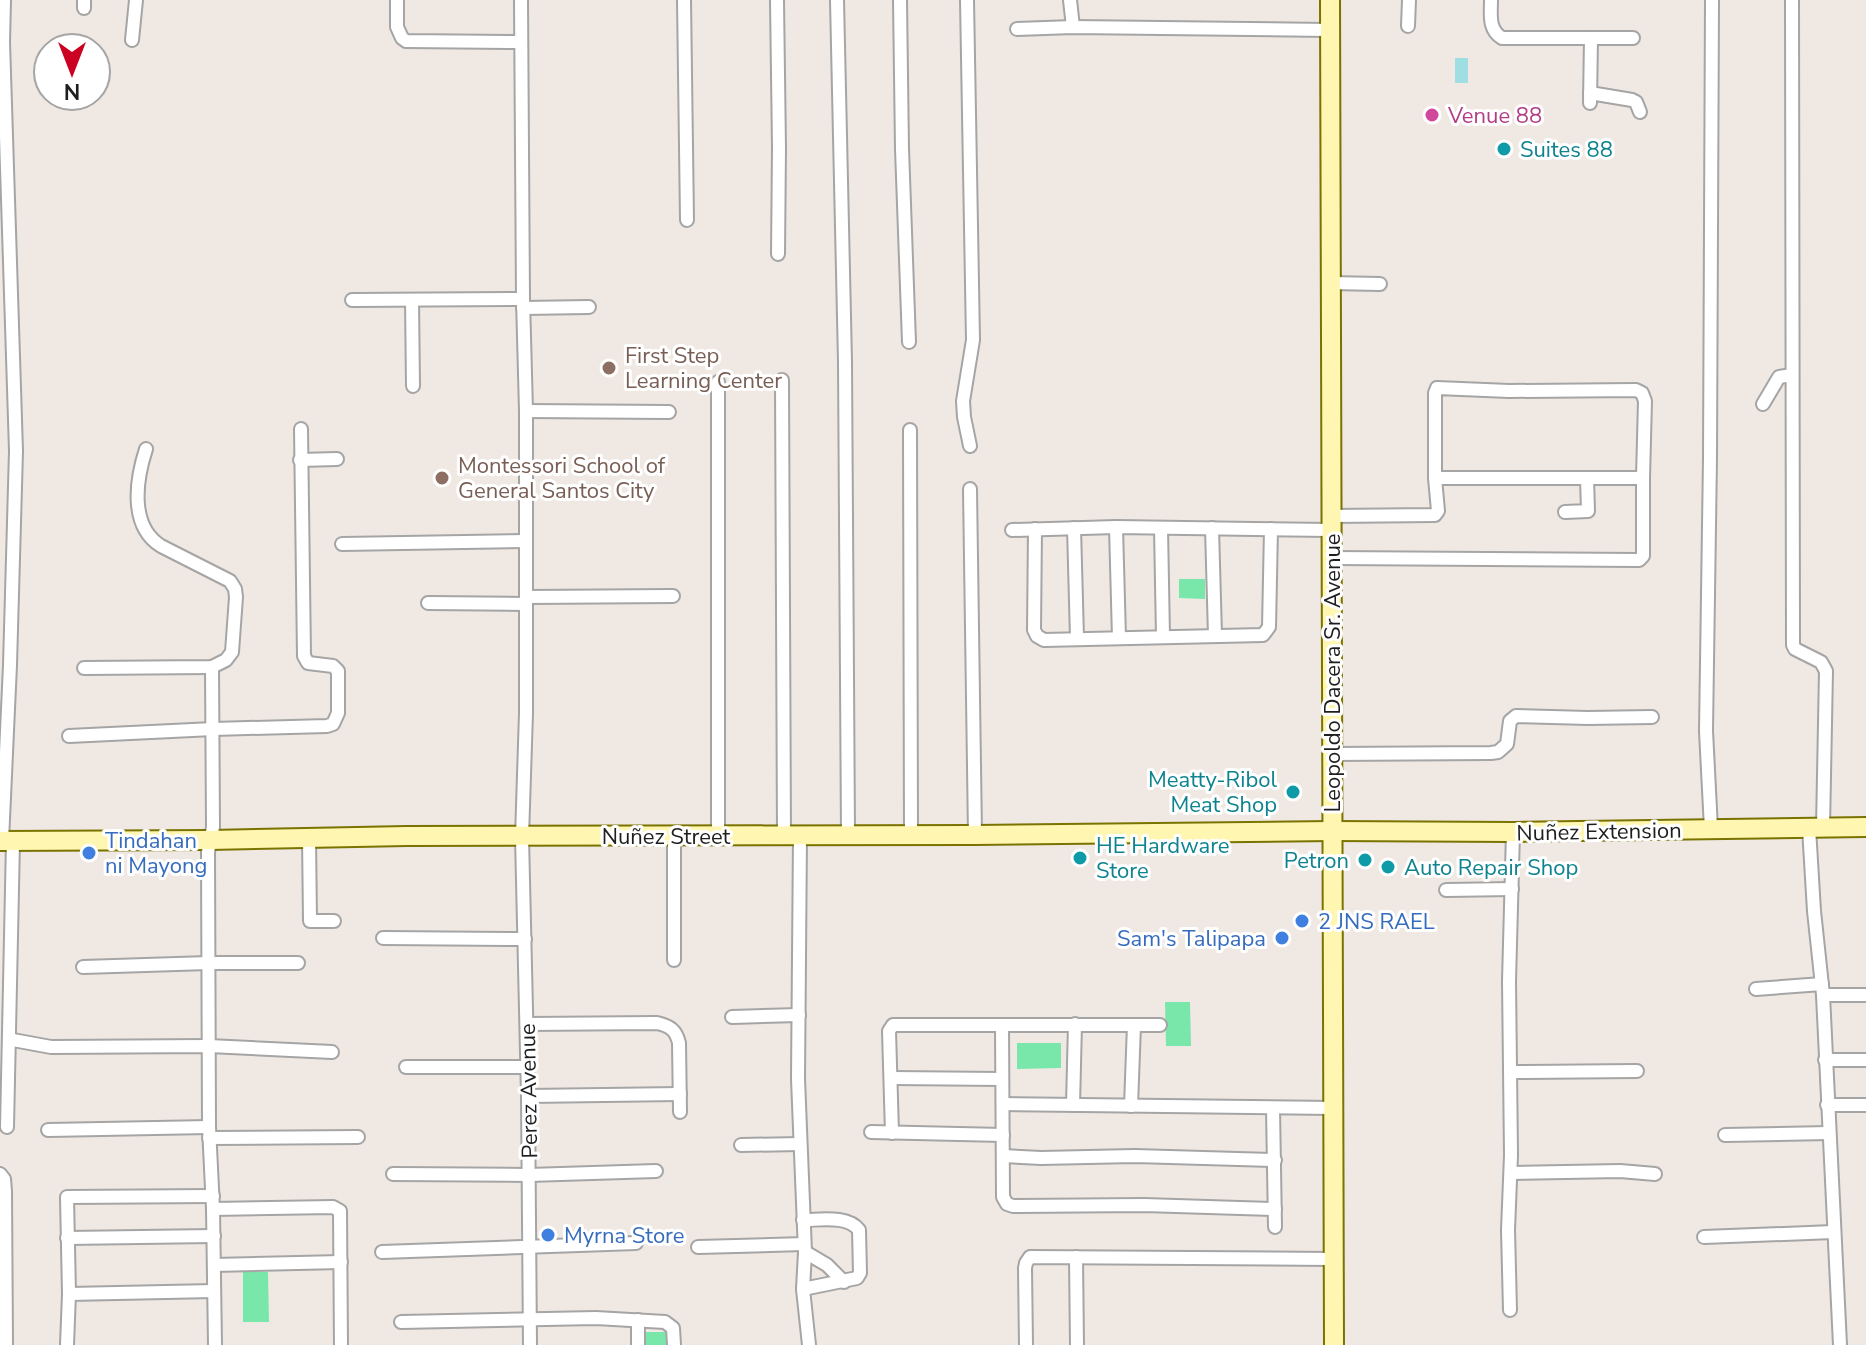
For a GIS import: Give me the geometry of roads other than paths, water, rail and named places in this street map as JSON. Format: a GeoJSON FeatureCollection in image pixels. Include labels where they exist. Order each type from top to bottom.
{"type":"FeatureCollection","features":[{"type":"Feature","properties":{"kind":"street"},"geometry":{"type":"LineString","coordinates":[[4,0],[7,365],[16,451],[5,841],[7,1127]]}},
{"type":"Feature","properties":{"kind":"street"},"geometry":{"type":"LineString","coordinates":[[132,40],[136,0]]}},
{"type":"Feature","properties":{"kind":"street"},"geometry":{"type":"LineString","coordinates":[[397,0],[397,27],[406,41],[521,42]]}},
{"type":"Feature","properties":{"kind":"street","name":"Perez Avenue"},"geometry":{"type":"LineString","coordinates":[[521,0],[526,411],[526,713],[522,837],[530,1345]]}},
{"type":"Feature","properties":{"kind":"street"},"geometry":{"type":"LineString","coordinates":[[684,0],[687,220]]}},
{"type":"Feature","properties":{"kind":"street"},"geometry":{"type":"LineString","coordinates":[[777,0],[778,254]]}},
{"type":"Feature","properties":{"kind":"street"},"geometry":{"type":"LineString","coordinates":[[837,0],[845,362],[848,835]]}},
{"type":"Feature","properties":{"kind":"street"},"geometry":{"type":"LineString","coordinates":[[900,0],[909,342]]}},
{"type":"Feature","properties":{"kind":"street"},"geometry":{"type":"LineString","coordinates":[[967,0],[973,340],[963,401],[970,446]]}},
{"type":"Feature","properties":{"kind":"street"},"geometry":{"type":"LineString","coordinates":[[1070,0],[1073,27]]}},
{"type":"Feature","properties":{"kind":"street","name":"Leopoldo Dacera Sr. Avenue"},"geometry":{"type":"LineString","coordinates":[[1330,0],[1334,1345]]}},
{"type":"Feature","properties":{"kind":"street"},"geometry":{"type":"LineString","coordinates":[[1408,26],[1409,0]]}},
{"type":"Feature","properties":{"kind":"street"},"geometry":{"type":"LineString","coordinates":[[1491,0],[1492,26],[1502,38],[1633,38]]}},
{"type":"Feature","properties":{"kind":"street"},"geometry":{"type":"LineString","coordinates":[[1711,829],[1706,731],[1712,0]]}},
{"type":"Feature","properties":{"kind":"street"},"geometry":{"type":"LineString","coordinates":[[1792,0],[1793,645],[1821,662],[1826,671],[1814,911],[1822,990],[1840,1345]]}},
{"type":"Feature","properties":{"kind":"street"},"geometry":{"type":"LineString","coordinates":[[1017,29],[1330,30]]}},
{"type":"Feature","properties":{"kind":"street"},"geometry":{"type":"LineString","coordinates":[[1591,38],[1590,98],[1632,100],[1640,112]]}},
{"type":"Feature","properties":{"kind":"street"},"geometry":{"type":"LineString","coordinates":[[1330,283],[1380,284]]}},
{"type":"Feature","properties":{"kind":"street"},"geometry":{"type":"LineString","coordinates":[[352,300],[589,307]]}},
{"type":"Feature","properties":{"kind":"street"},"geometry":{"type":"LineString","coordinates":[[412,300],[413,386]]}},
{"type":"Feature","properties":{"kind":"street"},"geometry":{"type":"LineString","coordinates":[[1763,404],[1779,377],[1792,375]]}},
{"type":"Feature","properties":{"kind":"street"},"geometry":{"type":"LineString","coordinates":[[782,380],[803,1289],[809,1345]]}},
{"type":"Feature","properties":{"kind":"street"},"geometry":{"type":"LineString","coordinates":[[718,382],[718,836]]}},
{"type":"Feature","properties":{"kind":"street"},"geometry":{"type":"LineString","coordinates":[[1012,530],[1116,527],[1271,529],[1435,515],[1438,511],[1435,478],[1437,388],[1636,390],[1644,397],[1643,556],[1639,560],[1331,558]]}},
{"type":"Feature","properties":{"kind":"street"},"geometry":{"type":"LineString","coordinates":[[526,411],[669,412]]}},
{"type":"Feature","properties":{"kind":"street"},"geometry":{"type":"LineString","coordinates":[[69,736],[333,724],[336,718],[338,671],[333,666],[308,663],[304,656],[301,429]]}},
{"type":"Feature","properties":{"kind":"street"},"geometry":{"type":"LineString","coordinates":[[910,430],[911,835]]}},
{"type":"Feature","properties":{"kind":"street"},"geometry":{"type":"LineString","coordinates":[[84,668],[212,667],[226,660],[232,652],[235,589],[230,581],[152,541],[145,532],[139,509],[138,484],[146,449]]}},
{"type":"Feature","properties":{"kind":"street"},"geometry":{"type":"LineString","coordinates":[[0,450],[16,451]]}},
{"type":"Feature","properties":{"kind":"street"},"geometry":{"type":"LineString","coordinates":[[300,460],[337,459]]}},
{"type":"Feature","properties":{"kind":"street"},"geometry":{"type":"LineString","coordinates":[[1435,478],[1643,478]]}},
{"type":"Feature","properties":{"kind":"street"},"geometry":{"type":"LineString","coordinates":[[1565,512],[1588,511],[1587,478]]}},
{"type":"Feature","properties":{"kind":"street"},"geometry":{"type":"LineString","coordinates":[[970,489],[975,835]]}},
{"type":"Feature","properties":{"kind":"street"},"geometry":{"type":"LineString","coordinates":[[1116,527],[1119,638]]}},
{"type":"Feature","properties":{"kind":"street"},"geometry":{"type":"LineString","coordinates":[[1074,528],[1077,638]]}},
{"type":"Feature","properties":{"kind":"street"},"geometry":{"type":"LineString","coordinates":[[1161,528],[1163,637]]}},
{"type":"Feature","properties":{"kind":"street"},"geometry":{"type":"LineString","coordinates":[[1212,528],[1215,636]]}},
{"type":"Feature","properties":{"kind":"street"},"geometry":{"type":"LineString","coordinates":[[1035,529],[1034,630],[1044,640],[1258,636],[1269,627],[1271,529]]}},
{"type":"Feature","properties":{"kind":"street"},"geometry":{"type":"LineString","coordinates":[[342,544],[526,541]]}},
{"type":"Feature","properties":{"kind":"street"},"geometry":{"type":"LineString","coordinates":[[428,603],[673,596]]}},
{"type":"Feature","properties":{"kind":"street"},"geometry":{"type":"LineString","coordinates":[[212,667],[213,827],[208,852],[208,963],[215,1345]]}},
{"type":"Feature","properties":{"kind":"street"},"geometry":{"type":"LineString","coordinates":[[1332,754],[1491,753],[1498,752],[1507,744],[1510,721],[1516,716],[1652,717]]}},
{"type":"Feature","properties":{"kind":"street","name":"Nuñez Extension"},"geometry":{"type":"LineString","coordinates":[[1332,831],[1866,827]]}},
{"type":"Feature","properties":{"kind":"street","name":"Nuñez Street"},"geometry":{"type":"LineString","coordinates":[[5,841],[1332,831]]}},
{"type":"Feature","properties":{"kind":"street"},"geometry":{"type":"LineString","coordinates":[[1510,1310],[1509,981],[1513,832]]}},
{"type":"Feature","properties":{"kind":"street"},"geometry":{"type":"LineString","coordinates":[[674,836],[674,960]]}},
{"type":"Feature","properties":{"kind":"street"},"geometry":{"type":"LineString","coordinates":[[309,837],[310,921],[334,921]]}},
{"type":"Feature","properties":{"kind":"street"},"geometry":{"type":"LineString","coordinates":[[1446,890],[1512,889]]}},
{"type":"Feature","properties":{"kind":"street"},"geometry":{"type":"LineString","coordinates":[[383,938],[525,939]]}},
{"type":"Feature","properties":{"kind":"street"},"geometry":{"type":"LineString","coordinates":[[83,967],[298,963]]}},
{"type":"Feature","properties":{"kind":"street"},"geometry":{"type":"LineString","coordinates":[[1756,989],[1822,990],[1866,995]]}},
{"type":"Feature","properties":{"kind":"street"},"geometry":{"type":"LineString","coordinates":[[732,1017],[799,1015]]}},
{"type":"Feature","properties":{"kind":"street"},"geometry":{"type":"LineString","coordinates":[[527,1024],[657,1023],[673,1029],[679,1043],[680,1112]]}},
{"type":"Feature","properties":{"kind":"street"},"geometry":{"type":"LineString","coordinates":[[1073,1105],[1075,1024]]}},
{"type":"Feature","properties":{"kind":"street"},"geometry":{"type":"LineString","coordinates":[[892,1133],[889,1031],[893,1025],[1160,1025]]}},
{"type":"Feature","properties":{"kind":"street"},"geometry":{"type":"LineString","coordinates":[[1131,1106],[1134,1025]]}},
{"type":"Feature","properties":{"kind":"street"},"geometry":{"type":"LineString","coordinates":[[1002,1026],[1003,1197],[1009,1205],[1275,1209]]}},
{"type":"Feature","properties":{"kind":"street"},"geometry":{"type":"LineString","coordinates":[[13,1040],[51,1047],[209,1046],[332,1052]]}},
{"type":"Feature","properties":{"kind":"street"},"geometry":{"type":"LineString","coordinates":[[1825,1060],[1866,1060]]}},
{"type":"Feature","properties":{"kind":"street"},"geometry":{"type":"LineString","coordinates":[[406,1067],[528,1067]]}},
{"type":"Feature","properties":{"kind":"street"},"geometry":{"type":"LineString","coordinates":[[1511,1072],[1637,1071]]}},
{"type":"Feature","properties":{"kind":"street"},"geometry":{"type":"LineString","coordinates":[[891,1078],[1002,1079]]}},
{"type":"Feature","properties":{"kind":"street"},"geometry":{"type":"LineString","coordinates":[[528,1096],[680,1094]]}},
{"type":"Feature","properties":{"kind":"street"},"geometry":{"type":"LineString","coordinates":[[1003,1104],[1333,1108]]}},
{"type":"Feature","properties":{"kind":"street"},"geometry":{"type":"LineString","coordinates":[[1827,1105],[1866,1105]]}},
{"type":"Feature","properties":{"kind":"street"},"geometry":{"type":"LineString","coordinates":[[1273,1108],[1275,1227]]}},
{"type":"Feature","properties":{"kind":"street"},"geometry":{"type":"LineString","coordinates":[[48,1130],[358,1137]]}},
{"type":"Feature","properties":{"kind":"street"},"geometry":{"type":"LineString","coordinates":[[871,1132],[1003,1135]]}},
{"type":"Feature","properties":{"kind":"street"},"geometry":{"type":"LineString","coordinates":[[1725,1135],[1829,1133]]}},
{"type":"Feature","properties":{"kind":"street"},"geometry":{"type":"LineString","coordinates":[[741,1145],[800,1144]]}},
{"type":"Feature","properties":{"kind":"street"},"geometry":{"type":"LineString","coordinates":[[1003,1156],[1275,1160]]}},
{"type":"Feature","properties":{"kind":"street"},"geometry":{"type":"LineString","coordinates":[[393,1174],[529,1175],[656,1171]]}},
{"type":"Feature","properties":{"kind":"street"},"geometry":{"type":"LineString","coordinates":[[1511,1173],[1620,1171],[1655,1174]]}},
{"type":"Feature","properties":{"kind":"street"},"geometry":{"type":"LineString","coordinates":[[0,1174],[4,1179],[5,1191],[6,1345]]}},
{"type":"Feature","properties":{"kind":"street"},"geometry":{"type":"LineString","coordinates":[[67,1345],[66,1200],[69,1196],[337,1209],[341,1218],[341,1345]]}},
{"type":"Feature","properties":{"kind":"street"},"geometry":{"type":"LineString","coordinates":[[803,1220],[850,1222],[858,1228],[860,1273],[854,1280],[803,1289]]}},
{"type":"Feature","properties":{"kind":"street"},"geometry":{"type":"LineString","coordinates":[[1704,1237],[1833,1232]]}},
{"type":"Feature","properties":{"kind":"street"},"geometry":{"type":"LineString","coordinates":[[67,1238],[214,1236]]}},
{"type":"Feature","properties":{"kind":"street"},"geometry":{"type":"LineString","coordinates":[[382,1252],[636,1243]]}},
{"type":"Feature","properties":{"kind":"street"},"geometry":{"type":"LineString","coordinates":[[698,1247],[804,1248],[844,1282]]}},
{"type":"Feature","properties":{"kind":"street"},"geometry":{"type":"LineString","coordinates":[[1026,1345],[1026,1263],[1030,1257],[1334,1259]]}},
{"type":"Feature","properties":{"kind":"street"},"geometry":{"type":"LineString","coordinates":[[1076,1257],[1077,1345]]}},
{"type":"Feature","properties":{"kind":"street"},"geometry":{"type":"LineString","coordinates":[[214,1265],[341,1262]]}},
{"type":"Feature","properties":{"kind":"street"},"geometry":{"type":"LineString","coordinates":[[69,1294],[214,1291]]}},
{"type":"Feature","properties":{"kind":"street"},"geometry":{"type":"LineString","coordinates":[[638,1320],[638,1345]]}},
{"type":"Feature","properties":{"kind":"street"},"geometry":{"type":"LineString","coordinates":[[401,1322],[638,1320],[668,1323],[674,1331],[674,1345]]}},
{"type":"Feature","properties":{"kind":"water"},"geometry":{"type":"Polygon","coordinates":[[[1455,58],[1468,58],[1468,83],[1455,83],[1455,58]]]}},
{"type":"Feature","properties":{"kind":"place","name":"Venue 88"},"geometry":{"type":"Point","coordinates":[1432,115]}},
{"type":"Feature","properties":{"kind":"place","name":"Suites 88"},"geometry":{"type":"Point","coordinates":[1504,149]}},
{"type":"Feature","properties":{"kind":"place","name":"First Step Learning Center"},"geometry":{"type":"Point","coordinates":[609,368]}},
{"type":"Feature","properties":{"kind":"place","name":"Montessori School of General Santos City"},"geometry":{"type":"Point","coordinates":[442,478]}},
{"type":"Feature","properties":{"kind":"place","name":"Meatty-Ribol Meat Shop"},"geometry":{"type":"Point","coordinates":[1293,792]}},
{"type":"Feature","properties":{"kind":"place","name":"Tindahan ni Mayong"},"geometry":{"type":"Point","coordinates":[89,853]}},
{"type":"Feature","properties":{"kind":"place","name":"HE Hardware Store"},"geometry":{"type":"Point","coordinates":[1080,858]}},
{"type":"Feature","properties":{"kind":"place","name":"Petron"},"geometry":{"type":"Point","coordinates":[1365,860]}},
{"type":"Feature","properties":{"kind":"place","name":"Auto Repair Shop"},"geometry":{"type":"Point","coordinates":[1388,867]}},
{"type":"Feature","properties":{"kind":"place","name":"2 JNS RAEL"},"geometry":{"type":"Point","coordinates":[1302,921]}},
{"type":"Feature","properties":{"kind":"place","name":"Sam's Talipapa"},"geometry":{"type":"Point","coordinates":[1282,938]}},
{"type":"Feature","properties":{"kind":"place","name":"Myrna Store"},"geometry":{"type":"Point","coordinates":[548,1235]}}]}
